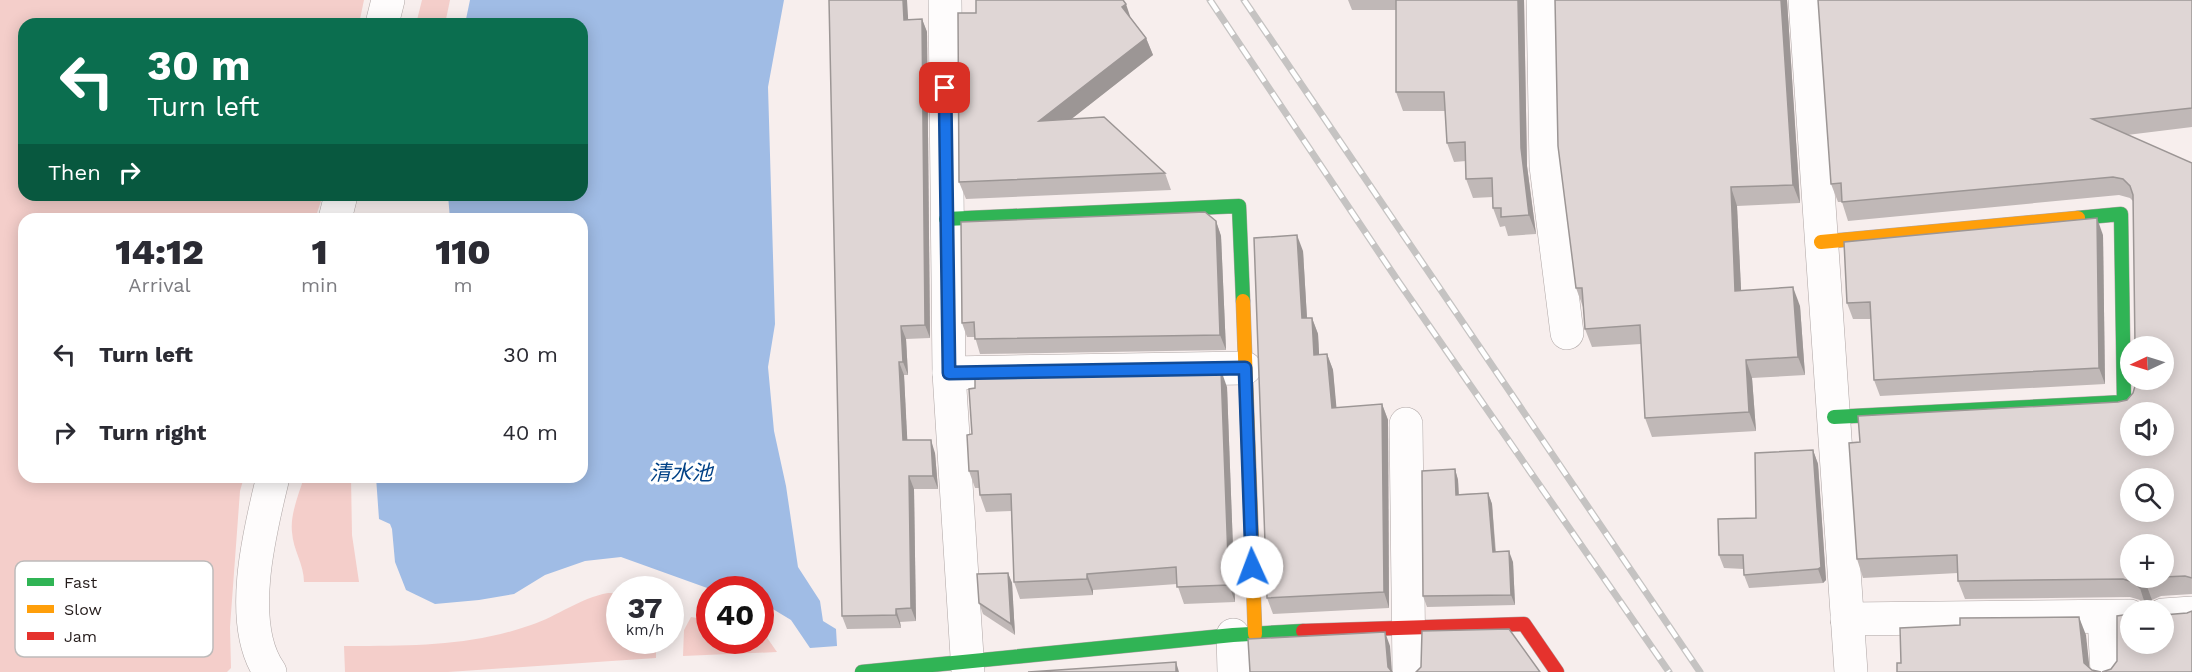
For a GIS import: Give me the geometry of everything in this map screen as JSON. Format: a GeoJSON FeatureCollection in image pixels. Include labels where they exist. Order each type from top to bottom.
{"type":"FeatureCollection","features":[{"type":"Feature","properties":{"kind":"street"},"geometry":{"type":"LineString","coordinates":[[384,18],[388,0]]}},
{"type":"Feature","properties":{"kind":"street"},"geometry":{"type":"LineString","coordinates":[[945,0],[949,373],[968,667]]}},
{"type":"Feature","properties":{"kind":"street"},"geometry":{"type":"LineString","coordinates":[[1543,0],[1546,166],[1567,333]]}},
{"type":"Feature","properties":{"kind":"street"},"geometry":{"type":"LineString","coordinates":[[1805,0],[1851,672]]}},
{"type":"Feature","properties":{"kind":"street"},"geometry":{"type":"LineString","coordinates":[[946,219],[1239,206],[1245,368],[1244,634],[1234,672]]}},
{"type":"Feature","properties":{"kind":"street"},"geometry":{"type":"LineString","coordinates":[[1821,242],[2121,214],[2124,402],[1834,417]]}},
{"type":"Feature","properties":{"kind":"street"},"geometry":{"type":"LineString","coordinates":[[949,373],[1245,368]]}},
{"type":"Feature","properties":{"kind":"street"},"geometry":{"type":"LineString","coordinates":[[1406,424],[1409,672]]}},
{"type":"Feature","properties":{"kind":"street"},"geometry":{"type":"LineString","coordinates":[[270,672],[262,661],[256,638],[254,592],[259,541],[272,483]]}},
{"type":"Feature","properties":{"kind":"street"},"geometry":{"type":"LineString","coordinates":[[2174,614],[2192,613]]}},
{"type":"Feature","properties":{"kind":"street"},"geometry":{"type":"LineString","coordinates":[[1847,619],[2117,617],[2107,672]]}},
{"type":"Feature","properties":{"kind":"street"},"geometry":{"type":"LineString","coordinates":[[862,672],[968,667],[1244,634],[1407,626],[1524,624],[1557,672]]}},
{"type":"Feature","properties":{"kind":"shaded area"},"geometry":{"type":"Polygon","coordinates":[[[0,0],[364,0],[360,18],[18,18],[18,201],[321,201],[317,213],[18,213],[18,483],[242,483],[230,627],[231,668],[227,672],[0,672],[0,0]]]}},
{"type":"Feature","properties":{"kind":"shaded area"},"geometry":{"type":"Polygon","coordinates":[[[422,0],[450,0],[446,18],[418,18],[422,0]]]}},
{"type":"Feature","properties":{"kind":"shaded area"},"geometry":{"type":"Polygon","coordinates":[[[302,483],[351,483],[352,535],[359,582],[304,582],[293,539],[292,518],[302,483]]]}},
{"type":"Feature","properties":{"kind":"shaded area"},"geometry":{"type":"Polygon","coordinates":[[[606,593],[606,654],[656,654],[656,658],[448,672],[345,672],[344,646],[438,644],[485,638],[531,625],[606,593]]]}},
{"type":"Feature","properties":{"kind":"shaded area"},"geometry":{"type":"Polygon","coordinates":[[[691,617],[696,618],[696,654],[730,654],[683,656],[684,630],[691,617]]]}},
{"type":"Feature","properties":{"kind":"water","name":"清水池"},"geometry":{"type":"Polygon","coordinates":[[[470,0],[784,0],[768,87],[775,324],[768,367],[774,431],[786,486],[798,567],[820,601],[823,621],[836,629],[837,646],[810,648],[791,620],[774,610],[774,576],[696,576],[696,584],[684,580],[684,576],[674,576],[621,557],[585,561],[545,575],[514,594],[479,600],[435,604],[406,590],[395,562],[392,529],[390,524],[379,519],[376,483],[588,483],[588,213],[450,213],[448,201],[588,201],[588,18],[466,18],[470,0]]]}},
{"type":"Feature","properties":{"kind":"building"},"geometry":{"type":"Polygon","coordinates":[[[829,0],[903,0],[904,20],[922,19],[925,325],[901,326],[903,362],[899,362],[903,440],[931,440],[933,476],[909,476],[911,608],[896,609],[896,615],[842,616],[829,0]]]}},
{"type":"Feature","properties":{"kind":"building"},"geometry":{"type":"Polygon","coordinates":[[[976,0],[1123,0],[1126,4],[1122,7],[1146,38],[1039,121],[1104,117],[1165,173],[959,182],[958,13],[976,13],[976,0]]]}},
{"type":"Feature","properties":{"kind":"building"},"geometry":{"type":"Polygon","coordinates":[[[1396,0],[1518,0],[1521,148],[1529,215],[1501,217],[1501,208],[1493,208],[1492,178],[1466,179],[1465,142],[1447,143],[1444,92],[1396,92],[1396,0]]]}},
{"type":"Feature","properties":{"kind":"building"},"geometry":{"type":"Polygon","coordinates":[[[1555,0],[1781,0],[1793,185],[1731,187],[1735,291],[1793,287],[1798,357],[1746,360],[1749,412],[1645,418],[1640,325],[1585,329],[1582,288],[1576,288],[1558,146],[1555,0]]]}},
{"type":"Feature","properties":{"kind":"building"},"geometry":{"type":"Polygon","coordinates":[[[1818,0],[2192,0],[2192,108],[2092,119],[2192,163],[2192,578],[2174,576],[2174,534],[2120,534],[2120,579],[1958,581],[1957,555],[1857,559],[1849,443],[1860,442],[1858,416],[2118,402],[2127,400],[2134,390],[2174,390],[2174,336],[2135,336],[2133,195],[2130,186],[2123,179],[2113,177],[1842,202],[1841,183],[1831,184],[1818,0]]]}},
{"type":"Feature","properties":{"kind":"building"},"geometry":{"type":"Polygon","coordinates":[[[1205,212],[1216,221],[1220,335],[975,339],[974,322],[962,323],[961,222],[1205,212]]]}},
{"type":"Feature","properties":{"kind":"building"},"geometry":{"type":"Polygon","coordinates":[[[2097,218],[2099,368],[1874,380],[1870,302],[1847,303],[1844,242],[2097,218]]]}},
{"type":"Feature","properties":{"kind":"building"},"geometry":{"type":"Polygon","coordinates":[[[1297,235],[1302,318],[1312,318],[1314,355],[1327,354],[1332,408],[1382,404],[1384,592],[1267,598],[1254,238],[1297,235]]]}},
{"type":"Feature","properties":{"kind":"building"},"geometry":{"type":"Polygon","coordinates":[[[1221,370],[1229,585],[1177,587],[1176,567],[1087,574],[1087,579],[1014,582],[1011,494],[980,495],[978,471],[969,471],[967,435],[972,434],[969,389],[975,388],[975,374],[1221,370]]]}},
{"type":"Feature","properties":{"kind":"building"},"geometry":{"type":"Polygon","coordinates":[[[1813,450],[1821,567],[1744,575],[1743,555],[1719,555],[1718,519],[1756,518],[1755,453],[1813,450]]]}},
{"type":"Feature","properties":{"kind":"building"},"geometry":{"type":"Polygon","coordinates":[[[1455,469],[1456,495],[1488,493],[1493,552],[1509,551],[1511,595],[1423,596],[1422,471],[1455,469]]]}},
{"type":"Feature","properties":{"kind":"building"},"geometry":{"type":"Polygon","coordinates":[[[1008,573],[1011,624],[979,603],[977,574],[1008,573]]]}},
{"type":"Feature","properties":{"kind":"building"},"geometry":{"type":"Polygon","coordinates":[[[2192,611],[2192,672],[2102,672],[2111,669],[2117,661],[2117,616],[2120,616],[2120,654],[2174,654],[2174,614],[2192,611]]]}},
{"type":"Feature","properties":{"kind":"building"},"geometry":{"type":"Polygon","coordinates":[[[2079,617],[2084,663],[2092,670],[2101,672],[1897,672],[1897,663],[1901,663],[1900,628],[1960,625],[1960,618],[2079,617]]]}},
{"type":"Feature","properties":{"kind":"building"},"geometry":{"type":"Polygon","coordinates":[[[1509,629],[1540,672],[1416,672],[1421,667],[1422,631],[1509,629]]]}},
{"type":"Feature","properties":{"kind":"building"},"geometry":{"type":"Polygon","coordinates":[[[1385,632],[1388,667],[1392,672],[1250,672],[1248,639],[1385,632]]]}},
{"type":"Feature","properties":{"kind":"building"},"geometry":{"type":"Polygon","coordinates":[[[1176,662],[1176,672],[1028,672],[1176,662]]]}},
{"type":"Feature","properties":{"kind":"railway"},"geometry":{"type":"LineString","coordinates":[[1210,0],[1398,281],[1669,672]]}},
{"type":"Feature","properties":{"kind":"railway"},"geometry":{"type":"LineString","coordinates":[[1244,0],[1700,672]]}},
{"type":"Feature","properties":{"kind":"traffic: fast"},"geometry":{"type":"LineString","coordinates":[[946,219],[1239,206],[1243,301]]}},
{"type":"Feature","properties":{"kind":"traffic: fast"},"geometry":{"type":"LineString","coordinates":[[1834,417],[2124,402],[2121,214],[2078,218]]}},
{"type":"Feature","properties":{"kind":"traffic: fast"},"geometry":{"type":"LineString","coordinates":[[862,672],[1233,635],[1303,631]]}},
{"type":"Feature","properties":{"kind":"traffic: slow"},"geometry":{"type":"LineString","coordinates":[[1821,242],[2078,218]]}},
{"type":"Feature","properties":{"kind":"traffic: slow"},"geometry":{"type":"LineString","coordinates":[[1243,301],[1255,634]]}},
{"type":"Feature","properties":{"kind":"traffic: jam"},"geometry":{"type":"LineString","coordinates":[[1303,631],[1524,624],[1557,672]]}},
{"type":"Feature","properties":{"kind":"route"},"geometry":{"type":"LineString","coordinates":[[945,88],[949,373],[1245,368],[1252,567]]}}]}
